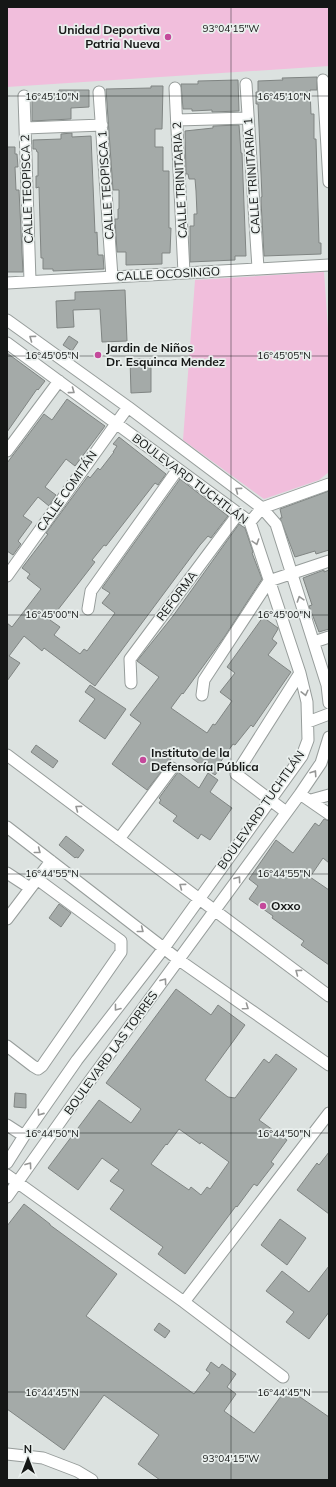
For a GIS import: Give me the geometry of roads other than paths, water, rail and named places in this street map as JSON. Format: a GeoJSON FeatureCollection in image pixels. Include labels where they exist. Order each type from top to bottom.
{"type":"FeatureCollection","features":[{"type":"Feature","properties":{"kind":"street"},"geometry":{"type":"LineString","coordinates":[[323,80],[327,112],[329,182]]}},
{"type":"Feature","properties":{"kind":"street","name":"CALLE TRINITARIA 1"},"geometry":{"type":"LineString","coordinates":[[246,84],[258,268]]}},
{"type":"Feature","properties":{"kind":"street","name":"CALLE TRINITARIA 2"},"geometry":{"type":"LineString","coordinates":[[175,88],[184,273]]}},
{"type":"Feature","properties":{"kind":"street","name":"CALLE TEOPISCA 1"},"geometry":{"type":"LineString","coordinates":[[100,92],[112,277]]}},
{"type":"Feature","properties":{"kind":"street","name":"CALLE TEOPISCA 2"},"geometry":{"type":"LineString","coordinates":[[24,96],[30,281]]}},
{"type":"Feature","properties":{"kind":"street"},"geometry":{"type":"LineString","coordinates":[[177,120],[248,118]]}},
{"type":"Feature","properties":{"kind":"street"},"geometry":{"type":"LineString","coordinates":[[25,128],[102,125]]}},
{"type":"Feature","properties":{"kind":"street","name":"CALLE OCOSINGO"},"geometry":{"type":"LineString","coordinates":[[7,283],[329,265]]}},
{"type":"Feature","properties":{"kind":"street","name":"BOULEVARD TUCHTLÁN"},"geometry":{"type":"LineString","coordinates":[[7,320],[128,407],[262,508],[276,524],[327,684],[329,703]]}},
{"type":"Feature","properties":{"kind":"street","name":"BOULEVARD TUCHTLÁN"},"geometry":{"type":"LineString","coordinates":[[7,343],[250,522],[300,673],[307,702],[308,740],[302,756],[199,898]]}},
{"type":"Feature","properties":{"kind":"street"},"geometry":{"type":"LineString","coordinates":[[7,451],[59,381]]}},
{"type":"Feature","properties":{"kind":"street","name":"CALLE COMITÁN"},"geometry":{"type":"LineString","coordinates":[[7,576],[115,423],[128,407]]}},
{"type":"Feature","properties":{"kind":"street"},"geometry":{"type":"LineString","coordinates":[[88,609],[91,591],[178,469]]}},
{"type":"Feature","properties":{"kind":"street"},"geometry":{"type":"LineString","coordinates":[[250,522],[262,508],[329,484]]}},
{"type":"Feature","properties":{"kind":"street","name":"REFORMA"},"geometry":{"type":"LineString","coordinates":[[131,683],[130,659],[238,514]]}},
{"type":"Feature","properties":{"kind":"street"},"geometry":{"type":"LineString","coordinates":[[202,695],[204,680],[269,581],[329,561]]}},
{"type":"Feature","properties":{"kind":"street"},"geometry":{"type":"LineString","coordinates":[[314,642],[329,637]]}},
{"type":"Feature","properties":{"kind":"street"},"geometry":{"type":"LineString","coordinates":[[286,812],[236,774],[300,673]]}},
{"type":"Feature","properties":{"kind":"street"},"geometry":{"type":"LineString","coordinates":[[308,722],[329,714]]}},
{"type":"Feature","properties":{"kind":"street","name":"BOULEVARD TUCHTLÁN"},"geometry":{"type":"LineString","coordinates":[[215,910],[321,763],[329,738]]}},
{"type":"Feature","properties":{"kind":"street"},"geometry":{"type":"LineString","coordinates":[[7,755],[329,996]]}},
{"type":"Feature","properties":{"kind":"street"},"geometry":{"type":"LineString","coordinates":[[119,839],[172,768]]}},
{"type":"Feature","properties":{"kind":"street"},"geometry":{"type":"LineString","coordinates":[[300,794],[311,800],[329,814]]}},
{"type":"Feature","properties":{"kind":"street"},"geometry":{"type":"LineString","coordinates":[[311,800],[329,795]]}},
{"type":"Feature","properties":{"kind":"street"},"geometry":{"type":"LineString","coordinates":[[7,827],[179,960],[329,1065]]}},
{"type":"Feature","properties":{"kind":"street"},"geometry":{"type":"LineString","coordinates":[[7,919],[51,861]]}},
{"type":"Feature","properties":{"kind":"street"},"geometry":{"type":"LineString","coordinates":[[7,873],[33,883],[120,941],[121,952],[42,1066],[38,1069],[7,1046]]}},
{"type":"Feature","properties":{"kind":"street","name":"BOULEVARD LAS TORRES"},"geometry":{"type":"LineString","coordinates":[[7,1163],[77,1060],[164,948],[199,898]]}},
{"type":"Feature","properties":{"kind":"street","name":"BOULEVARD LAS TORRES"},"geometry":{"type":"LineString","coordinates":[[7,1197],[215,910]]}},
{"type":"Feature","properties":{"kind":"street"},"geometry":{"type":"LineString","coordinates":[[184,1302],[329,1113]]}},
{"type":"Feature","properties":{"kind":"street"},"geometry":{"type":"LineString","coordinates":[[7,1125],[24,1136]]}},
{"type":"Feature","properties":{"kind":"street"},"geometry":{"type":"LineString","coordinates":[[7,1175],[184,1302],[283,1377]]}},
{"type":"Feature","properties":{"kind":"street"},"geometry":{"type":"LineString","coordinates":[[7,1454],[43,1458],[77,1471],[92,1480]]}},
{"type":"Feature","properties":{"kind":"place","name":"Unidad Deportiva Patria Nueva"},"geometry":{"type":"Point","coordinates":[168,37]}},
{"type":"Feature","properties":{"kind":"place","name":"Jardin de Niños Dr. Esquinca Mendez"},"geometry":{"type":"Point","coordinates":[98,355]}},
{"type":"Feature","properties":{"kind":"place","name":"Instituto de la Defensoría Pública"},"geometry":{"type":"Point","coordinates":[143,760]}},
{"type":"Feature","properties":{"kind":"place","name":"Oxxo"},"geometry":{"type":"Point","coordinates":[263,906]}}]}
